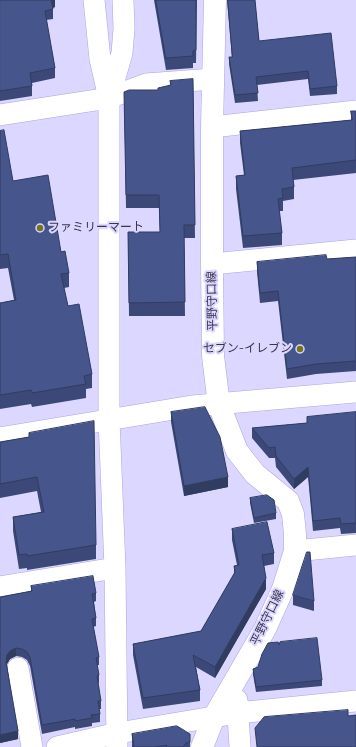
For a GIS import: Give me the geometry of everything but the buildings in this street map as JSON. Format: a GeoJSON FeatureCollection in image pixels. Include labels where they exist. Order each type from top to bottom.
{"type":"FeatureCollection","features":[{"type":"Feature","properties":{"kind":"main road","name":"平野守口線"},"geometry":{"type":"LineString","coordinates":[[202,747],[214,717],[265,629],[283,589],[295,551],[293,514],[288,501],[255,474],[237,451],[219,405],[214,356],[212,264],[212,127],[216,0]]}},
{"type":"Feature","properties":{"kind":"street"},"geometry":{"type":"LineString","coordinates":[[94,0],[100,59],[109,98],[109,419],[115,568],[118,740]]}},
{"type":"Feature","properties":{"kind":"street"},"geometry":{"type":"LineString","coordinates":[[109,98],[122,53],[124,29],[123,0]]}},
{"type":"Feature","properties":{"kind":"street"},"geometry":{"type":"LineString","coordinates":[[0,115],[109,98],[146,84],[213,79]]}},
{"type":"Feature","properties":{"kind":"street"},"geometry":{"type":"LineString","coordinates":[[212,127],[356,111]]}},
{"type":"Feature","properties":{"kind":"street"},"geometry":{"type":"LineString","coordinates":[[212,264],[356,250]]}},
{"type":"Feature","properties":{"kind":"street"},"geometry":{"type":"LineString","coordinates":[[0,438],[192,406],[219,405],[356,392]]}},
{"type":"Feature","properties":{"kind":"street"},"geometry":{"type":"LineString","coordinates":[[295,551],[356,545]]}},
{"type":"Feature","properties":{"kind":"street"},"geometry":{"type":"LineString","coordinates":[[0,587],[115,568]]}},
{"type":"Feature","properties":{"kind":"street"},"geometry":{"type":"LineString","coordinates":[[18,668],[32,747]]}},
{"type":"Feature","properties":{"kind":"street"},"geometry":{"type":"LineString","coordinates":[[237,679],[237,713],[240,747]]}},
{"type":"Feature","properties":{"kind":"street"},"geometry":{"type":"LineString","coordinates":[[57,747],[118,740],[237,713],[356,701]]}},
{"type":"Feature","properties":{"kind":"place","name":"ファミリーマート"},"geometry":{"type":"Point","coordinates":[40,228]}},
{"type":"Feature","properties":{"kind":"place","name":"セブン-イレブン"},"geometry":{"type":"Point","coordinates":[300,349]}}]}
